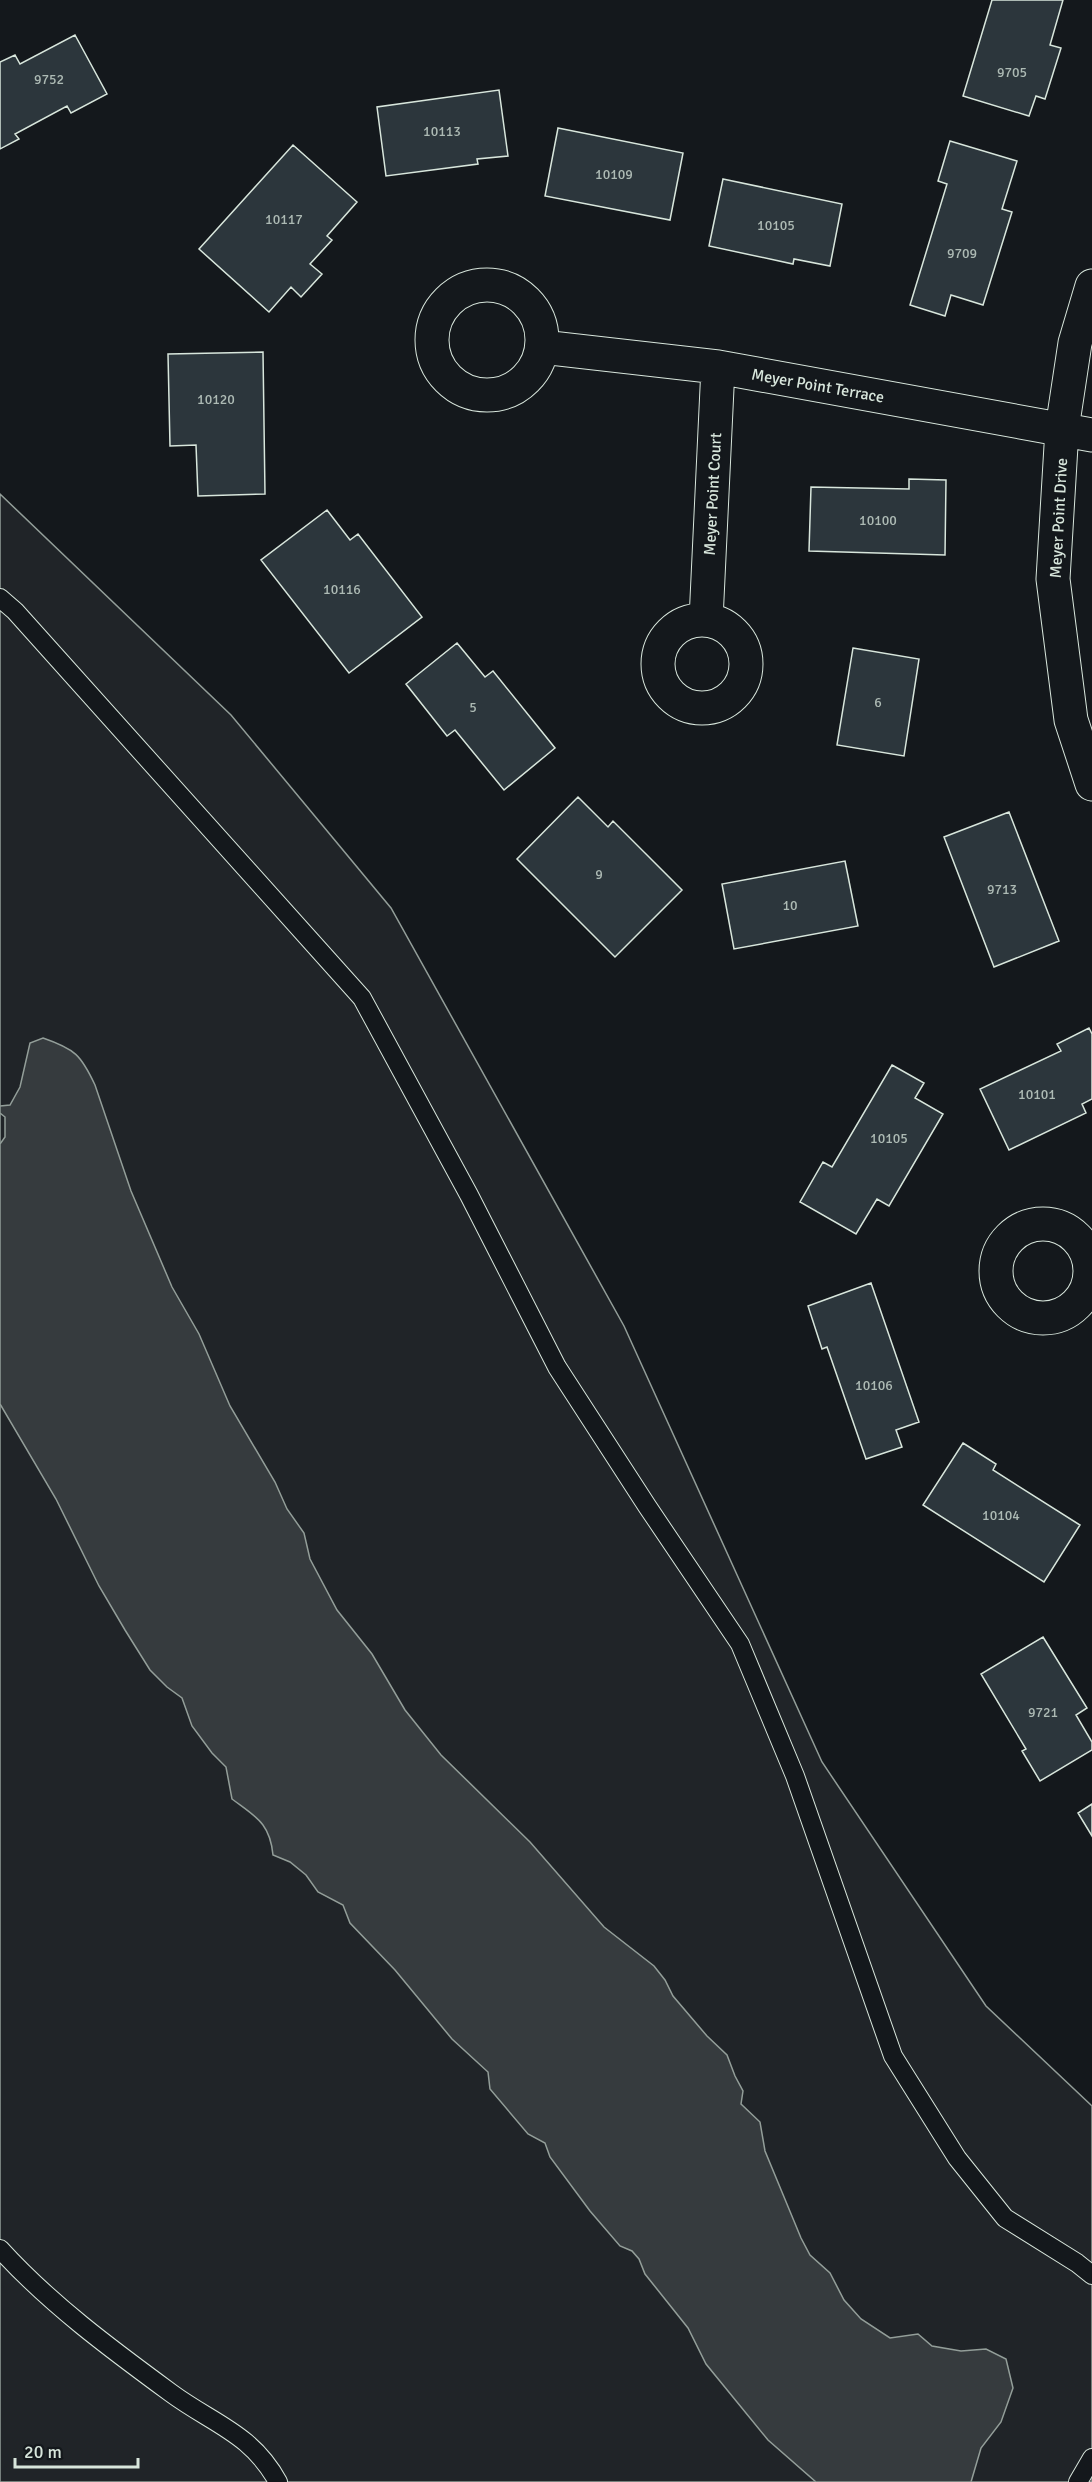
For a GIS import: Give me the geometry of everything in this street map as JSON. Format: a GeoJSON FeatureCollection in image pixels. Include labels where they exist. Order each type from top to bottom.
{"type":"FeatureCollection","features":[{"type":"Feature","properties":{"kind":"street","name":"Meyer Point Drive"},"geometry":{"type":"LineString","coordinates":[[1092,286],[1076,343],[1077,432],[1053,579],[1071,720],[1092,784]]}},
{"type":"Feature","properties":{"kind":"street","name":"Meyer Point Terrace"},"geometry":{"type":"LineString","coordinates":[[542,347],[718,367],[1077,432]]}},
{"type":"Feature","properties":{"kind":"street","name":"Meyer Point Court"},"geometry":{"type":"LineString","coordinates":[[706,620],[718,367]]}},
{"type":"Feature","properties":{"kind":"lane"},"geometry":{"type":"LineString","coordinates":[[0,598],[15,610],[362,998],[469,1195],[557,1368],[646,1506],[740,1644],[795,1776],[893,2056],[957,2158],[1005,2218],[1077,2263],[1092,2275]]}},
{"type":"Feature","properties":{"kind":"lane"},"geometry":{"type":"LineString","coordinates":[[0,2249],[74,2319],[111,2348],[184,2402],[239,2434],[267,2462],[278,2482]]}},
{"type":"Feature","properties":{"kind":"lane"},"geometry":{"type":"LineString","coordinates":[[1077,2482],[1092,2458]]}},
{"type":"Feature","properties":{"kind":"shaded area"},"geometry":{"type":"Polygon","coordinates":[[[0,494],[231,715],[391,908],[624,1326],[822,1762],[986,2006],[1092,2106],[1092,2482],[0,2482],[0,494]]]}},
{"type":"Feature","properties":{"kind":"shaded area"},"geometry":{"type":"Polygon","coordinates":[[[43,1038],[76,1054],[90,1075],[131,1191],[172,1287],[199,1334],[230,1406],[275,1482],[287,1509],[304,1533],[310,1559],[337,1610],[372,1654],[405,1710],[441,1755],[530,1842],[604,1927],[654,1966],[665,1980],[673,1996],[707,2036],[727,2055],[743,2091],[741,2104],[760,2122],[765,2151],[801,2238],[810,2255],[830,2273],[844,2300],[861,2319],[890,2338],[918,2334],[932,2346],[961,2351],[986,2349],[1006,2359],[1013,2388],[1001,2422],[981,2448],[971,2482],[816,2482],[768,2440],[706,2364],[688,2328],[645,2274],[639,2259],[632,2251],[620,2246],[590,2211],[550,2157],[545,2143],[528,2134],[490,2089],[488,2072],[452,2039],[395,1970],[350,1923],[343,1905],[318,1892],[306,1875],[290,1862],[273,1855],[269,1835],[265,1828],[255,1816],[232,1799],[226,1767],[212,1753],[192,1726],[182,1698],[150,1670],[125,1630],[99,1586],[56,1499],[0,1404],[0,1144],[5,1137],[5,1117],[0,1113],[0,1106],[10,1105],[20,1087],[30,1043],[43,1038]]]}},
{"type":"Feature","properties":{"kind":"building"},"geometry":{"type":"Polygon","coordinates":[[[992,0],[1063,0],[1050,45],[1061,48],[1045,99],[1036,96],[1029,116],[963,96],[992,0]]]}},
{"type":"Feature","properties":{"kind":"building"},"geometry":{"type":"Polygon","coordinates":[[[75,35],[107,94],[71,113],[67,106],[15,134],[19,139],[0,149],[0,62],[15,55],[20,64],[75,35]]]}},
{"type":"Feature","properties":{"kind":"building"},"geometry":{"type":"Polygon","coordinates":[[[499,90],[508,156],[477,159],[478,164],[386,176],[377,107],[499,90]]]}},
{"type":"Feature","properties":{"kind":"building"},"geometry":{"type":"Polygon","coordinates":[[[558,128],[683,153],[670,220],[545,196],[558,128]]]}},
{"type":"Feature","properties":{"kind":"building"},"geometry":{"type":"Polygon","coordinates":[[[950,141],[1017,161],[1002,209],[1012,212],[983,305],[951,295],[945,316],[910,305],[947,184],[938,181],[950,141]]]}},
{"type":"Feature","properties":{"kind":"building"},"geometry":{"type":"Polygon","coordinates":[[[293,145],[357,202],[327,236],[332,240],[310,264],[322,274],[301,297],[291,287],[269,312],[199,249],[293,145]]]}},
{"type":"Feature","properties":{"kind":"building"},"geometry":{"type":"Polygon","coordinates":[[[723,179],[842,204],[830,266],[794,259],[793,264],[709,246],[723,179]]]}},
{"type":"Feature","properties":{"kind":"building"},"geometry":{"type":"Polygon","coordinates":[[[263,352],[265,494],[198,496],[196,445],[170,446],[168,354],[263,352]]]}},
{"type":"Feature","properties":{"kind":"building"},"geometry":{"type":"Polygon","coordinates":[[[909,479],[946,480],[945,555],[809,551],[811,487],[909,489],[909,479]]]}},
{"type":"Feature","properties":{"kind":"building"},"geometry":{"type":"Polygon","coordinates":[[[327,510],[350,540],[358,534],[422,617],[349,673],[261,560],[327,510]]]}},
{"type":"Feature","properties":{"kind":"building"},"geometry":{"type":"Polygon","coordinates":[[[457,643],[485,677],[493,671],[555,748],[504,790],[455,730],[447,736],[406,684],[457,643]]]}},
{"type":"Feature","properties":{"kind":"building"},"geometry":{"type":"Polygon","coordinates":[[[853,648],[919,659],[904,756],[837,745],[853,648]]]}},
{"type":"Feature","properties":{"kind":"building"},"geometry":{"type":"Polygon","coordinates":[[[578,797],[608,827],[613,821],[682,890],[615,957],[517,859],[578,797]]]}},
{"type":"Feature","properties":{"kind":"building"},"geometry":{"type":"Polygon","coordinates":[[[1009,812],[1059,941],[994,967],[944,837],[1009,812]]]}},
{"type":"Feature","properties":{"kind":"building"},"geometry":{"type":"Polygon","coordinates":[[[845,861],[858,926],[734,949],[722,884],[845,861]]]}},
{"type":"Feature","properties":{"kind":"building"},"geometry":{"type":"Polygon","coordinates":[[[1089,1028],[1092,1034],[1092,1099],[1082,1104],[1086,1113],[1009,1150],[980,1089],[1061,1051],[1057,1044],[1089,1028]]]}},
{"type":"Feature","properties":{"kind":"building"},"geometry":{"type":"Polygon","coordinates":[[[892,1065],[924,1083],[915,1098],[943,1114],[889,1206],[877,1199],[856,1234],[800,1202],[823,1162],[832,1167],[892,1065]]]}},
{"type":"Feature","properties":{"kind":"building"},"geometry":{"type":"Polygon","coordinates":[[[871,1283],[919,1422],[896,1430],[902,1447],[866,1459],[827,1347],[822,1349],[808,1306],[871,1283]]]}},
{"type":"Feature","properties":{"kind":"building"},"geometry":{"type":"Polygon","coordinates":[[[963,1443],[996,1464],[993,1470],[1080,1525],[1044,1582],[923,1505],[963,1443]]]}},
{"type":"Feature","properties":{"kind":"building"},"geometry":{"type":"Polygon","coordinates":[[[1043,1637],[1087,1708],[1076,1715],[1092,1742],[1092,1750],[1040,1781],[1022,1751],[1026,1749],[981,1674],[1043,1637]]]}},
{"type":"Feature","properties":{"kind":"building"},"geometry":{"type":"Polygon","coordinates":[[[1092,1804],[1092,1836],[1078,1813],[1092,1804]]]}}]}
